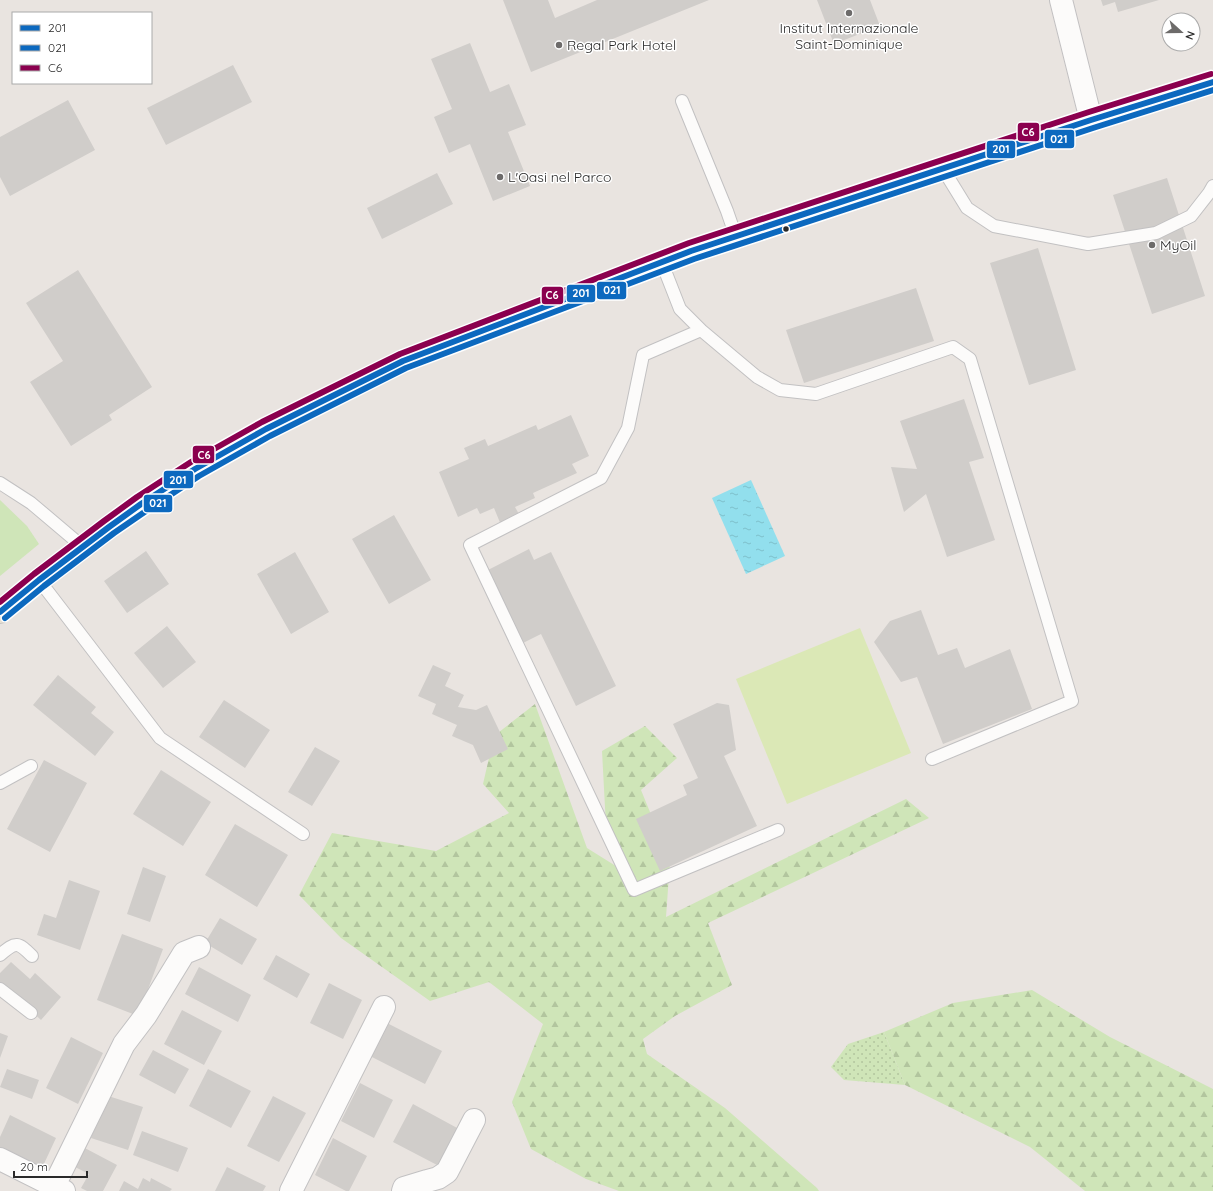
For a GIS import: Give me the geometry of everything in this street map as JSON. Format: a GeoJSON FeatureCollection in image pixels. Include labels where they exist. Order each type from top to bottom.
{"type":"FeatureCollection","features":[{"type":"Feature","properties":{"kind":"main road"},"geometry":{"type":"LineString","coordinates":[[0,612],[83,546],[141,504],[214,458],[266,429],[403,361],[662,262],[1091,120],[1213,82]]}},
{"type":"Feature","properties":{"kind":"street"},"geometry":{"type":"LineString","coordinates":[[1061,0],[1091,120]]}},
{"type":"Feature","properties":{"kind":"street"},"geometry":{"type":"LineString","coordinates":[[0,1159],[59,1189],[124,1044],[146,1015],[184,953],[199,947]]}},
{"type":"Feature","properties":{"kind":"street"},"geometry":{"type":"LineString","coordinates":[[291,1191],[384,1007]]}},
{"type":"Feature","properties":{"kind":"street"},"geometry":{"type":"LineString","coordinates":[[403,1191],[404,1188],[438,1178],[447,1172],[474,1120]]}},
{"type":"Feature","properties":{"kind":"lane"},"geometry":{"type":"LineString","coordinates":[[682,101],[727,211],[736,237]]}},
{"type":"Feature","properties":{"kind":"lane"},"geometry":{"type":"LineString","coordinates":[[943,169],[967,208],[994,226],[1088,244],[1156,233],[1191,216],[1213,186]]}},
{"type":"Feature","properties":{"kind":"lane"},"geometry":{"type":"LineString","coordinates":[[662,262],[680,309],[701,330],[757,377],[780,390],[816,394],[954,347],[970,359],[1072,702],[932,759]]}},
{"type":"Feature","properties":{"kind":"lane"},"geometry":{"type":"LineString","coordinates":[[701,330],[643,355],[628,428],[601,478],[470,545],[634,890],[778,830]]}},
{"type":"Feature","properties":{"kind":"lane"},"geometry":{"type":"LineString","coordinates":[[0,483],[31,503],[83,546]]}},
{"type":"Feature","properties":{"kind":"lane"},"geometry":{"type":"LineString","coordinates":[[39,580],[160,738],[303,834]]}},
{"type":"Feature","properties":{"kind":"lane"},"geometry":{"type":"LineString","coordinates":[[0,783],[31,766]]}},
{"type":"Feature","properties":{"kind":"lane"},"geometry":{"type":"LineString","coordinates":[[0,955],[9,947],[15,945],[22,946],[32,956]]}},
{"type":"Feature","properties":{"kind":"lane"},"geometry":{"type":"LineString","coordinates":[[0,989],[30,1013]]}},
{"type":"Feature","properties":{"kind":"green space"},"geometry":{"type":"Polygon","coordinates":[[[0,500],[27,526],[39,544],[0,576],[0,500]]]}},
{"type":"Feature","properties":{"kind":"green space"},"geometry":{"type":"Polygon","coordinates":[[[860,628],[911,753],[787,804],[736,679],[860,628]]]}},
{"type":"Feature","properties":{"kind":"green space"},"geometry":{"type":"Polygon","coordinates":[[[535,704],[587,848],[627,873],[607,845],[602,751],[645,726],[677,758],[641,790],[670,861],[666,917],[906,799],[929,818],[708,923],[732,985],[675,1016],[643,1039],[647,1054],[725,1108],[819,1191],[619,1191],[586,1179],[531,1149],[512,1102],[543,1024],[489,982],[430,1001],[341,938],[299,895],[332,833],[436,851],[509,813],[483,784],[494,736],[535,704]]]}},
{"type":"Feature","properties":{"kind":"green space"},"geometry":{"type":"Polygon","coordinates":[[[1032,990],[1110,1037],[1213,1089],[1213,1191],[1085,1191],[1030,1147],[905,1085],[884,1032],[953,1003],[1032,990]]]}},
{"type":"Feature","properties":{"kind":"green space"},"geometry":{"type":"Polygon","coordinates":[[[884,1032],[905,1085],[844,1080],[831,1067],[848,1044],[884,1032]]]}},
{"type":"Feature","properties":{"kind":"water"},"geometry":{"type":"Polygon","coordinates":[[[751,480],[785,556],[746,574],[712,498],[751,480]]]}},
{"type":"Feature","properties":{"kind":"building","name":"Regal Park Hotel"},"geometry":{"type":"Polygon","coordinates":[[[503,0],[548,0],[555,18],[597,0],[709,0],[531,72],[503,0]]]}},
{"type":"Feature","properties":{"kind":"building","name":"Institut Internazionale Saint-Dominique"},"geometry":{"type":"Polygon","coordinates":[[[817,0],[870,0],[880,26],[834,44],[817,0]]]}},
{"type":"Feature","properties":{"kind":"building"},"geometry":{"type":"Polygon","coordinates":[[[1101,0],[1159,0],[1118,12],[1115,2],[1103,6],[1101,0]]]}},
{"type":"Feature","properties":{"kind":"building"},"geometry":{"type":"Polygon","coordinates":[[[470,43],[490,92],[509,84],[526,125],[508,132],[530,186],[493,201],[470,144],[449,153],[434,117],[452,109],[431,59],[470,43]]]}},
{"type":"Feature","properties":{"kind":"building"},"geometry":{"type":"Polygon","coordinates":[[[233,65],[252,102],[166,145],[147,108],[233,65]]]}},
{"type":"Feature","properties":{"kind":"building"},"geometry":{"type":"Polygon","coordinates":[[[68,100],[95,150],[10,196],[0,177],[0,137],[68,100]]]}},
{"type":"Feature","properties":{"kind":"building"},"geometry":{"type":"Polygon","coordinates":[[[437,173],[453,204],[382,239],[367,208],[437,173]]]}},
{"type":"Feature","properties":{"kind":"building"},"geometry":{"type":"Polygon","coordinates":[[[1167,178],[1205,296],[1152,314],[1113,195],[1167,178]]]}},
{"type":"Feature","properties":{"kind":"building"},"geometry":{"type":"Polygon","coordinates":[[[1038,248],[1076,370],[1029,385],[990,263],[1038,248]]]}},
{"type":"Feature","properties":{"kind":"building"},"geometry":{"type":"Polygon","coordinates":[[[78,270],[152,387],[109,415],[112,420],[71,446],[30,382],[63,361],[26,303],[78,270]]]}},
{"type":"Feature","properties":{"kind":"building"},"geometry":{"type":"Polygon","coordinates":[[[916,288],[934,341],[804,383],[786,330],[916,288]]]}},
{"type":"Feature","properties":{"kind":"building"},"geometry":{"type":"Polygon","coordinates":[[[964,399],[984,458],[969,462],[995,540],[947,557],[926,494],[904,512],[891,467],[917,469],[900,421],[964,399]]]}},
{"type":"Feature","properties":{"kind":"building"},"geometry":{"type":"Polygon","coordinates":[[[571,415],[589,456],[572,464],[577,473],[533,493],[535,498],[515,507],[520,516],[501,525],[494,508],[480,514],[477,508],[458,517],[439,472],[469,459],[464,448],[485,439],[488,446],[536,425],[538,430],[571,415]]]}},
{"type":"Feature","properties":{"kind":"building"},"geometry":{"type":"Polygon","coordinates":[[[394,515],[431,580],[389,604],[352,539],[394,515]]]}},
{"type":"Feature","properties":{"kind":"building"},"geometry":{"type":"Polygon","coordinates":[[[529,549],[534,560],[551,552],[616,686],[576,706],[541,634],[523,643],[488,570],[529,549]]]}},
{"type":"Feature","properties":{"kind":"building"},"geometry":{"type":"Polygon","coordinates":[[[146,551],[169,584],[127,613],[104,581],[146,551]]]}},
{"type":"Feature","properties":{"kind":"building"},"geometry":{"type":"Polygon","coordinates":[[[295,552],[329,612],[291,634],[257,574],[295,552]]]}},
{"type":"Feature","properties":{"kind":"building"},"geometry":{"type":"Polygon","coordinates":[[[921,610],[938,655],[957,648],[965,668],[1010,649],[1032,709],[943,744],[917,677],[901,682],[874,642],[890,621],[921,610]]]}},
{"type":"Feature","properties":{"kind":"building"},"geometry":{"type":"Polygon","coordinates":[[[167,626],[196,662],[163,688],[134,653],[167,626]]]}},
{"type":"Feature","properties":{"kind":"building"},"geometry":{"type":"Polygon","coordinates":[[[433,665],[451,673],[445,686],[464,695],[458,707],[476,710],[487,705],[508,749],[481,763],[473,745],[452,736],[457,725],[432,714],[436,704],[418,696],[433,665]]]}},
{"type":"Feature","properties":{"kind":"building"},"geometry":{"type":"Polygon","coordinates":[[[58,675],[96,707],[91,713],[114,732],[95,756],[33,705],[58,675]]]}},
{"type":"Feature","properties":{"kind":"building"},"geometry":{"type":"Polygon","coordinates":[[[224,700],[270,730],[245,768],[199,737],[224,700]]]}},
{"type":"Feature","properties":{"kind":"building"},"geometry":{"type":"Polygon","coordinates":[[[717,703],[729,705],[736,750],[724,756],[757,826],[660,871],[636,819],[687,795],[683,785],[698,778],[673,724],[717,703]]]}},
{"type":"Feature","properties":{"kind":"building"},"geometry":{"type":"Polygon","coordinates":[[[315,747],[340,761],[312,806],[288,792],[315,747]]]}},
{"type":"Feature","properties":{"kind":"building"},"geometry":{"type":"Polygon","coordinates":[[[44,760],[87,783],[50,852],[7,829],[44,760]]]}},
{"type":"Feature","properties":{"kind":"building"},"geometry":{"type":"Polygon","coordinates":[[[161,770],[211,802],[183,846],[133,814],[161,770]]]}},
{"type":"Feature","properties":{"kind":"building"},"geometry":{"type":"Polygon","coordinates":[[[235,824],[288,855],[257,907],[205,875],[235,824]]]}},
{"type":"Feature","properties":{"kind":"building"},"geometry":{"type":"Polygon","coordinates":[[[143,867],[166,876],[150,922],[127,914],[143,867]]]}},
{"type":"Feature","properties":{"kind":"building"},"geometry":{"type":"Polygon","coordinates":[[[69,880],[100,891],[80,950],[37,935],[44,914],[56,918],[69,880]]]}},
{"type":"Feature","properties":{"kind":"building"},"geometry":{"type":"Polygon","coordinates":[[[220,918],[257,939],[242,965],[205,943],[220,918]]]}},
{"type":"Feature","properties":{"kind":"building"},"geometry":{"type":"Polygon","coordinates":[[[122,934],[163,949],[138,1016],[97,1000],[122,934]]]}},
{"type":"Feature","properties":{"kind":"building"},"geometry":{"type":"Polygon","coordinates":[[[276,955],[310,974],[297,998],[263,979],[276,955]]]}},
{"type":"Feature","properties":{"kind":"building"},"geometry":{"type":"Polygon","coordinates":[[[11,962],[30,979],[35,973],[61,997],[41,1020],[0,982],[0,973],[11,962]]]}},
{"type":"Feature","properties":{"kind":"building"},"geometry":{"type":"Polygon","coordinates":[[[199,967],[251,995],[238,1022],[185,994],[199,967]]]}},
{"type":"Feature","properties":{"kind":"building"},"geometry":{"type":"Polygon","coordinates":[[[329,983],[362,1000],[343,1039],[310,1023],[329,983]]]}},
{"type":"Feature","properties":{"kind":"building"},"geometry":{"type":"Polygon","coordinates":[[[182,1010],[222,1031],[204,1065],[164,1044],[182,1010]]]}},
{"type":"Feature","properties":{"kind":"building"},"geometry":{"type":"Polygon","coordinates":[[[385,1022],[442,1051],[425,1084],[368,1055],[385,1022]]]}},
{"type":"Feature","properties":{"kind":"building"},"geometry":{"type":"Polygon","coordinates":[[[0,1033],[8,1036],[0,1058],[0,1033]]]}},
{"type":"Feature","properties":{"kind":"building"},"geometry":{"type":"Polygon","coordinates":[[[71,1037],[103,1053],[78,1104],[46,1088],[71,1037]]]}},
{"type":"Feature","properties":{"kind":"building"},"geometry":{"type":"Polygon","coordinates":[[[153,1050],[189,1069],[175,1094],[139,1075],[153,1050]]]}},
{"type":"Feature","properties":{"kind":"building"},"geometry":{"type":"Polygon","coordinates":[[[7,1069],[39,1080],[32,1099],[0,1087],[7,1069]]]}},
{"type":"Feature","properties":{"kind":"building"},"geometry":{"type":"Polygon","coordinates":[[[208,1069],[251,1091],[231,1128],[189,1106],[208,1069]]]}},
{"type":"Feature","properties":{"kind":"building"},"geometry":{"type":"Polygon","coordinates":[[[360,1083],[393,1100],[374,1138],[341,1121],[360,1083]]]}},
{"type":"Feature","properties":{"kind":"building"},"geometry":{"type":"Polygon","coordinates":[[[105,1095],[143,1107],[128,1150],[91,1138],[105,1095]]]}},
{"type":"Feature","properties":{"kind":"building"},"geometry":{"type":"Polygon","coordinates":[[[273,1096],[306,1113],[279,1162],[247,1146],[273,1096]]]}},
{"type":"Feature","properties":{"kind":"building"},"geometry":{"type":"Polygon","coordinates":[[[413,1104],[459,1129],[439,1166],[393,1142],[413,1104]]]}},
{"type":"Feature","properties":{"kind":"building"},"geometry":{"type":"Polygon","coordinates":[[[10,1115],[56,1138],[42,1168],[0,1148],[0,1137],[10,1115]]]}},
{"type":"Feature","properties":{"kind":"building"},"geometry":{"type":"Polygon","coordinates":[[[142,1131],[188,1148],[178,1172],[133,1155],[142,1131]]]}},
{"type":"Feature","properties":{"kind":"building"},"geometry":{"type":"Polygon","coordinates":[[[333,1138],[367,1156],[349,1191],[346,1191],[315,1175],[333,1138]]]}},
{"type":"Feature","properties":{"kind":"building"},"geometry":{"type":"Polygon","coordinates":[[[81,1146],[117,1165],[103,1191],[87,1191],[81,1188],[89,1174],[71,1165],[81,1146]]]}},
{"type":"Feature","properties":{"kind":"building"},"geometry":{"type":"Polygon","coordinates":[[[227,1167],[266,1186],[263,1191],[215,1191],[227,1167]]]}},
{"type":"Feature","properties":{"kind":"building"},"geometry":{"type":"Polygon","coordinates":[[[143,1178],[150,1182],[151,1178],[172,1189],[170,1191],[119,1191],[124,1181],[138,1189],[143,1178]]]}},
{"type":"Feature","properties":{"kind":"transit line","name":"C6"},"geometry":{"type":"LineString","coordinates":[[0,602],[104,521],[137,497],[191,462],[262,422],[400,354],[689,243],[1089,112],[1211,74]]}},
{"type":"Feature","properties":{"kind":"transit line","name":"201"},"geometry":{"type":"LineString","coordinates":[[0,612],[39,580],[109,527],[195,469],[266,429],[403,361],[691,251],[1091,120],[1213,82]]}},
{"type":"Feature","properties":{"kind":"transit line","name":"021"},"geometry":{"type":"LineString","coordinates":[[5,618],[44,586],[114,533],[199,476],[270,436],[406,368],[694,259],[1213,90]]}},
{"type":"Feature","properties":{"kind":"place","name":"Institut Internazionale Saint-Dominique"},"geometry":{"type":"Point","coordinates":[849,13]}},
{"type":"Feature","properties":{"kind":"place","name":"Regal Park Hotel"},"geometry":{"type":"Point","coordinates":[559,45]}},
{"type":"Feature","properties":{"kind":"place","name":"L'Oasi nel Parco"},"geometry":{"type":"Point","coordinates":[500,177]}},
{"type":"Feature","properties":{"kind":"place","name":"MyOil"},"geometry":{"type":"Point","coordinates":[1152,245]}}]}
